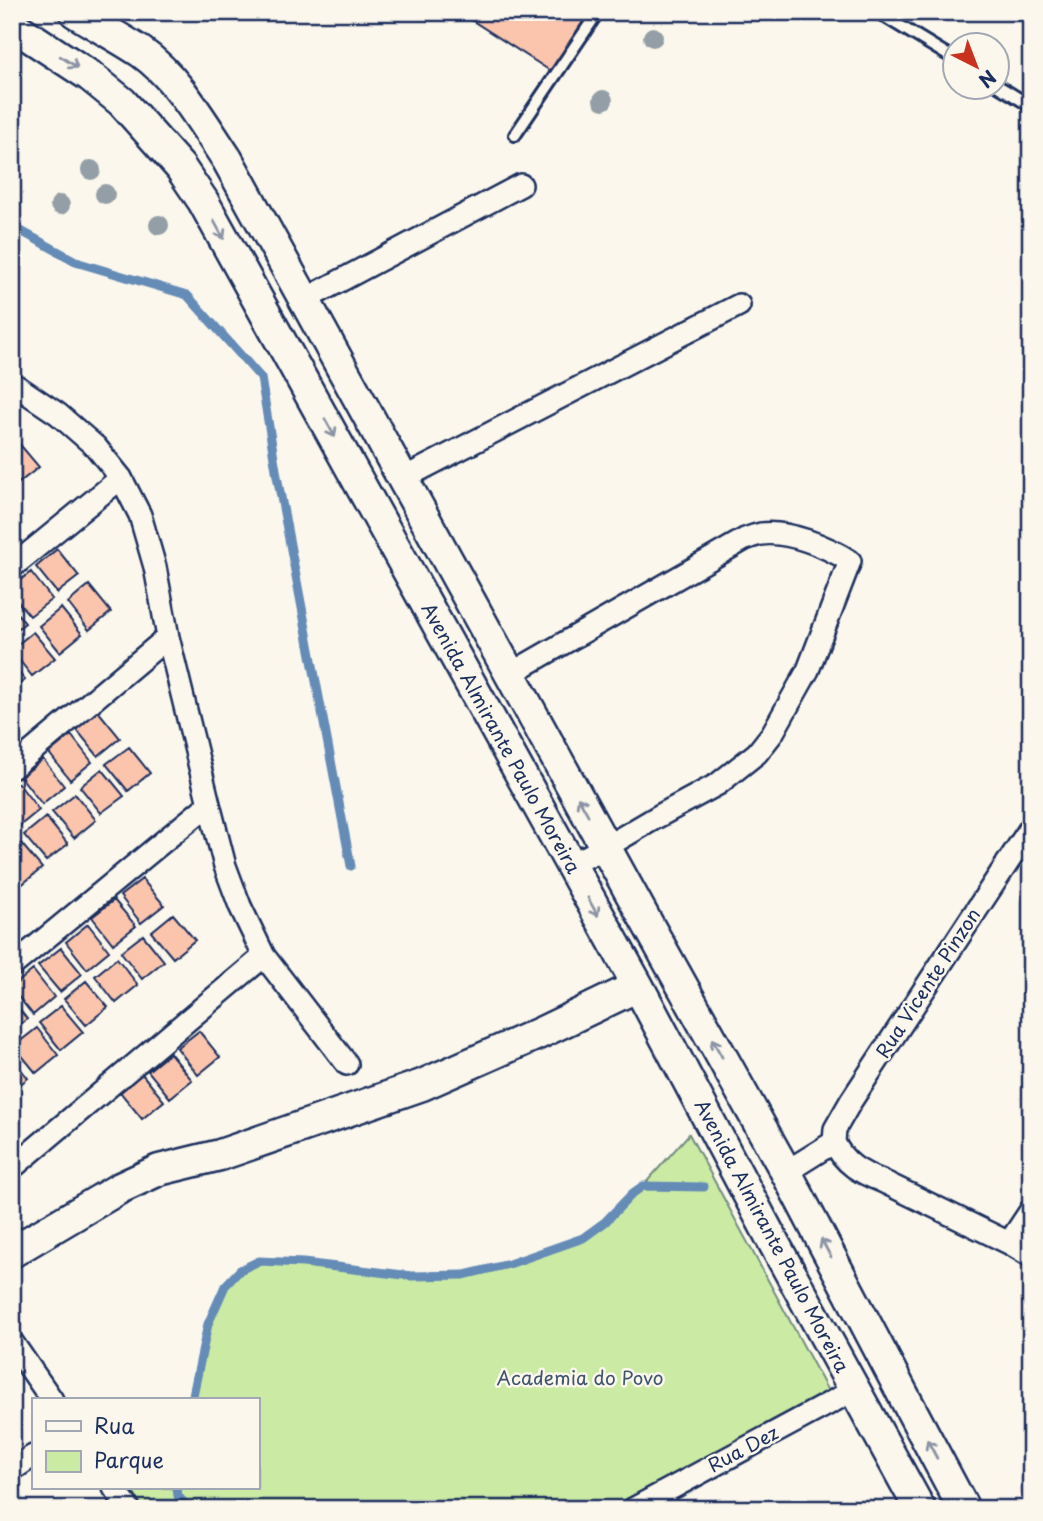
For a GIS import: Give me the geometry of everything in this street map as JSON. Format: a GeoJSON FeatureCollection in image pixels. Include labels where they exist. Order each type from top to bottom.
{"type":"FeatureCollection","features":[{"type":"Feature","properties":{"kind":"main road","name":"Avenida Almirante Paulo Moreira"},"geometry":{"type":"LineString","coordinates":[[75,12],[142,53],[168,78],[227,159],[786,1172],[964,1509]]}},
{"type":"Feature","properties":{"kind":"main road","name":"Avenida Almirante Paulo Moreira"},"geometry":{"type":"LineString","coordinates":[[12,25],[90,76],[122,102],[180,167],[195,190],[358,478],[638,986],[920,1509]]}},
{"type":"Feature","properties":{"kind":"main road"},"geometry":{"type":"LineString","coordinates":[[12,1252],[120,1188],[159,1170],[220,1155],[422,1085],[638,986]]}},
{"type":"Feature","properties":{"kind":"street"},"geometry":{"type":"LineString","coordinates":[[304,300],[521,185]]}},
{"type":"Feature","properties":{"kind":"street"},"geometry":{"type":"LineString","coordinates":[[402,479],[739,305]]}},
{"type":"Feature","properties":{"kind":"street"},"geometry":{"type":"LineString","coordinates":[[12,383],[58,414],[96,447],[121,478],[140,515],[155,567],[168,637],[209,804],[225,866],[236,896],[264,956],[347,1064]]}},
{"type":"Feature","properties":{"kind":"street"},"geometry":{"type":"LineString","coordinates":[[12,568],[121,478]]}},
{"type":"Feature","properties":{"kind":"street"},"geometry":{"type":"LineString","coordinates":[[510,674],[745,539],[760,534],[776,533],[808,541],[850,561],[808,670],[778,725],[757,754],[718,784],[570,866]]}},
{"type":"Feature","properties":{"kind":"street"},"geometry":{"type":"LineString","coordinates":[[12,768],[168,637]]}},
{"type":"Feature","properties":{"kind":"street"},"geometry":{"type":"LineString","coordinates":[[12,966],[209,804]]}},
{"type":"Feature","properties":{"kind":"street","name":"Rua Vicente Pinzon"},"geometry":{"type":"LineString","coordinates":[[834,1142],[835,1129],[851,1101],[1031,827]]}},
{"type":"Feature","properties":{"kind":"street"},"geometry":{"type":"LineString","coordinates":[[12,1168],[264,956]]}},
{"type":"Feature","properties":{"kind":"street"},"geometry":{"type":"LineString","coordinates":[[786,1172],[834,1142],[840,1154],[865,1174],[1031,1256]]}},
{"type":"Feature","properties":{"kind":"street"},"geometry":{"type":"LineString","coordinates":[[1009,1243],[1031,1210]]}},
{"type":"Feature","properties":{"kind":"street"},"geometry":{"type":"LineString","coordinates":[[12,1342],[51,1398]]}},
{"type":"Feature","properties":{"kind":"street","name":"Rua Dez"},"geometry":{"type":"LineString","coordinates":[[633,1509],[854,1390]]}},
{"type":"Feature","properties":{"kind":"street"},"geometry":{"type":"LineString","coordinates":[[12,1470],[32,1456]]}},
{"type":"Feature","properties":{"kind":"street"},"geometry":{"type":"LineString","coordinates":[[115,1490],[129,1509]]}},
{"type":"Feature","properties":{"kind":"lane"},"geometry":{"type":"LineString","coordinates":[[515,135],[598,12]]}},
{"type":"Feature","properties":{"kind":"lane"},"geometry":{"type":"LineString","coordinates":[[877,12],[942,51]]}},
{"type":"Feature","properties":{"kind":"lane"},"geometry":{"type":"LineString","coordinates":[[1012,94],[1031,106]]}},
{"type":"Feature","properties":{"kind":"green space","name":"Academia do Povo"},"geometry":{"type":"Polygon","coordinates":[[[689,1134],[829,1393],[614,1509],[144,1509],[132,1490],[259,1490],[259,1398],[192,1398],[208,1324],[225,1286],[240,1270],[259,1261],[303,1263],[411,1276],[464,1275],[509,1264],[584,1237],[605,1222],[643,1186],[689,1134]]]}},
{"type":"Feature","properties":{"kind":"building"},"geometry":{"type":"Polygon","coordinates":[[[459,12],[592,12],[552,72],[459,12]]]}},
{"type":"Feature","properties":{"kind":"building"},"geometry":{"type":"Polygon","coordinates":[[[17,441],[39,467],[16,485],[12,480],[12,445],[17,441]]]}},
{"type":"Feature","properties":{"kind":"building"},"geometry":{"type":"Polygon","coordinates":[[[57,549],[79,576],[57,593],[36,567],[57,549]]]}},
{"type":"Feature","properties":{"kind":"building"},"geometry":{"type":"Polygon","coordinates":[[[31,572],[52,599],[30,616],[12,595],[12,586],[31,572]]]}},
{"type":"Feature","properties":{"kind":"building"},"geometry":{"type":"Polygon","coordinates":[[[89,585],[111,612],[89,630],[68,603],[89,585]]]}},
{"type":"Feature","properties":{"kind":"building"},"geometry":{"type":"Polygon","coordinates":[[[12,607],[25,623],[12,633],[12,607]]]}},
{"type":"Feature","properties":{"kind":"building"},"geometry":{"type":"Polygon","coordinates":[[[61,608],[82,634],[60,652],[39,626],[61,608]]]}},
{"type":"Feature","properties":{"kind":"building"},"geometry":{"type":"Polygon","coordinates":[[[33,632],[55,658],[32,676],[12,649],[33,632]]]}},
{"type":"Feature","properties":{"kind":"building"},"geometry":{"type":"Polygon","coordinates":[[[12,664],[25,680],[12,691],[12,664]]]}},
{"type":"Feature","properties":{"kind":"building"},"geometry":{"type":"Polygon","coordinates":[[[98,711],[120,738],[98,756],[76,729],[98,711]]]}},
{"type":"Feature","properties":{"kind":"building"},"geometry":{"type":"Polygon","coordinates":[[[71,735],[92,762],[70,780],[49,753],[71,735]]]}},
{"type":"Feature","properties":{"kind":"building"},"geometry":{"type":"Polygon","coordinates":[[[129,747],[150,773],[128,791],[106,764],[129,747]]]}},
{"type":"Feature","properties":{"kind":"building"},"geometry":{"type":"Polygon","coordinates":[[[43,759],[64,786],[42,804],[21,777],[43,759]]]}},
{"type":"Feature","properties":{"kind":"building"},"geometry":{"type":"Polygon","coordinates":[[[102,769],[124,796],[101,813],[80,787],[102,769]]]}},
{"type":"Feature","properties":{"kind":"building"},"geometry":{"type":"Polygon","coordinates":[[[18,783],[39,810],[17,828],[12,821],[12,788],[18,783]]]}},
{"type":"Feature","properties":{"kind":"building"},"geometry":{"type":"Polygon","coordinates":[[[75,794],[96,820],[74,838],[52,812],[75,794]]]}},
{"type":"Feature","properties":{"kind":"building"},"geometry":{"type":"Polygon","coordinates":[[[46,817],[68,844],[46,861],[24,835],[46,817]]]}},
{"type":"Feature","properties":{"kind":"building"},"geometry":{"type":"Polygon","coordinates":[[[20,842],[42,868],[20,886],[12,877],[12,848],[20,842]]]}},
{"type":"Feature","properties":{"kind":"building"},"geometry":{"type":"Polygon","coordinates":[[[142,879],[164,905],[141,923],[120,896],[142,879]]]}},
{"type":"Feature","properties":{"kind":"building"},"geometry":{"type":"Polygon","coordinates":[[[114,900],[136,926],[113,944],[92,917],[114,900]]]}},
{"type":"Feature","properties":{"kind":"building"},"geometry":{"type":"Polygon","coordinates":[[[173,914],[195,940],[173,958],[151,932],[173,914]]]}},
{"type":"Feature","properties":{"kind":"building"},"geometry":{"type":"Polygon","coordinates":[[[88,924],[109,951],[87,969],[66,942],[88,924]]]}},
{"type":"Feature","properties":{"kind":"building"},"geometry":{"type":"Polygon","coordinates":[[[143,935],[164,961],[142,979],[121,952],[143,935]]]}},
{"type":"Feature","properties":{"kind":"building"},"geometry":{"type":"Polygon","coordinates":[[[61,948],[82,974],[60,992],[38,966],[61,948]]]}},
{"type":"Feature","properties":{"kind":"building"},"geometry":{"type":"Polygon","coordinates":[[[117,958],[138,985],[116,1003],[95,976],[117,958]]]}},
{"type":"Feature","properties":{"kind":"building"},"geometry":{"type":"Polygon","coordinates":[[[33,970],[54,997],[33,1015],[12,987],[33,970]]]}},
{"type":"Feature","properties":{"kind":"building"},"geometry":{"type":"Polygon","coordinates":[[[86,981],[108,1007],[86,1025],[64,999],[86,981]]]}},
{"type":"Feature","properties":{"kind":"building"},"geometry":{"type":"Polygon","coordinates":[[[12,1000],[27,1019],[12,1031],[12,1000]]]}},
{"type":"Feature","properties":{"kind":"building"},"geometry":{"type":"Polygon","coordinates":[[[61,1006],[83,1032],[61,1050],[39,1023],[61,1006]]]}},
{"type":"Feature","properties":{"kind":"building"},"geometry":{"type":"Polygon","coordinates":[[[37,1028],[58,1055],[36,1073],[14,1046],[37,1028]]]}},
{"type":"Feature","properties":{"kind":"building"},"geometry":{"type":"Polygon","coordinates":[[[199,1031],[220,1057],[198,1075],[177,1048],[199,1031]]]}},
{"type":"Feature","properties":{"kind":"building"},"geometry":{"type":"Polygon","coordinates":[[[170,1053],[192,1080],[170,1098],[148,1071],[170,1053]]]}},
{"type":"Feature","properties":{"kind":"building"},"geometry":{"type":"Polygon","coordinates":[[[12,1058],[28,1078],[12,1091],[12,1058]]]}},
{"type":"Feature","properties":{"kind":"building"},"geometry":{"type":"Polygon","coordinates":[[[142,1074],[164,1101],[142,1119],[120,1092],[142,1074]]]}},
{"type":"Feature","properties":{"kind":"waterway"},"geometry":{"type":"LineString","coordinates":[[12,226],[79,263],[187,295],[261,378],[351,866]]}},
{"type":"Feature","properties":{"kind":"waterway"},"geometry":{"type":"LineString","coordinates":[[192,1398],[208,1324],[225,1286],[240,1270],[259,1261],[303,1263],[412,1276],[464,1275],[509,1264],[583,1238],[605,1222],[643,1186],[704,1187]]}},
{"type":"Feature","properties":{"kind":"waterway"},"geometry":{"type":"LineString","coordinates":[[177,1490],[178,1496],[189,1509]]}}]}
